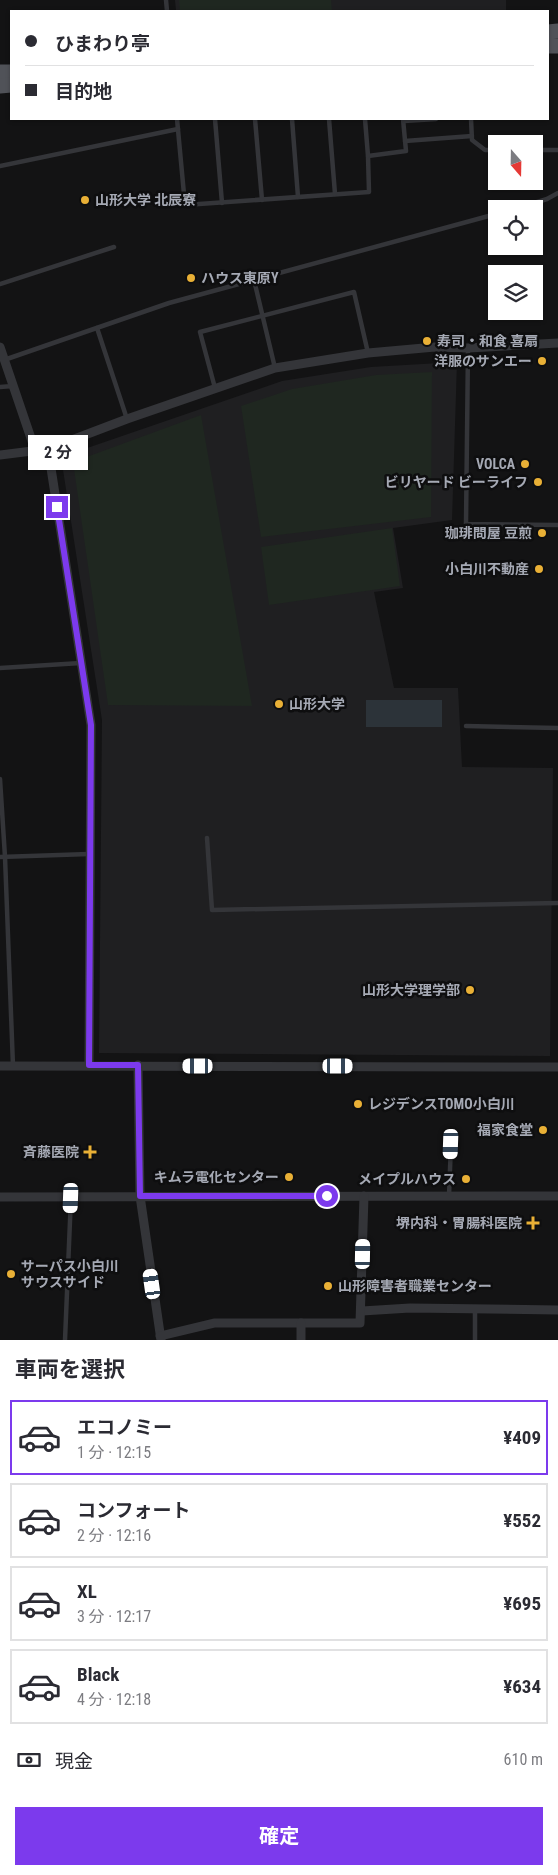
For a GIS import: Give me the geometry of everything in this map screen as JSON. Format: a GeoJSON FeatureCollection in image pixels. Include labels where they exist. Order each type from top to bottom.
{"type":"FeatureCollection","features":[{"type":"Feature","properties":{"kind":"street"},"geometry":{"type":"LineString","coordinates":[[0,455],[48,449],[127,419],[275,368],[368,353],[436,347],[468,348],[558,343]]}},
{"type":"Feature","properties":{"kind":"street"},"geometry":{"type":"LineString","coordinates":[[0,347],[35,450]]}},
{"type":"Feature","properties":{"kind":"street"},"geometry":{"type":"LineString","coordinates":[[48,449],[91,725],[89,1065]]}},
{"type":"Feature","properties":{"kind":"street"},"geometry":{"type":"LineString","coordinates":[[138,1065],[140,1196],[160,1338],[214,1323],[360,1323],[362,1311],[364,1196]]}},
{"type":"Feature","properties":{"kind":"street"},"geometry":{"type":"LineString","coordinates":[[0,1066],[558,1067]]}},
{"type":"Feature","properties":{"kind":"street"},"geometry":{"type":"LineString","coordinates":[[0,1197],[558,1196]]}},
{"type":"Feature","properties":{"kind":"street"},"geometry":{"type":"LineString","coordinates":[[362,1311],[410,1308],[558,1310]]}},
{"type":"Feature","properties":{"kind":"street"},"geometry":{"type":"LineString","coordinates":[[302,1323],[302,1340]]}},
{"type":"Feature","properties":{"kind":"lane"},"geometry":{"type":"LineString","coordinates":[[177,120],[185,205],[369,192],[365,120]]}},
{"type":"Feature","properties":{"kind":"lane"},"geometry":{"type":"LineString","coordinates":[[215,120],[222,202]]}},
{"type":"Feature","properties":{"kind":"lane"},"geometry":{"type":"LineString","coordinates":[[255,120],[262,200]]}},
{"type":"Feature","properties":{"kind":"lane"},"geometry":{"type":"LineString","coordinates":[[292,120],[298,197]]}},
{"type":"Feature","properties":{"kind":"lane"},"geometry":{"type":"LineString","coordinates":[[329,120],[335,194]]}},
{"type":"Feature","properties":{"kind":"lane"},"geometry":{"type":"LineString","coordinates":[[368,156],[406,151],[403,120]]}},
{"type":"Feature","properties":{"kind":"lane"},"geometry":{"type":"LineString","coordinates":[[471,120],[472,140],[485,150],[488,150]]}},
{"type":"Feature","properties":{"kind":"lane"},"geometry":{"type":"LineString","coordinates":[[0,166],[178,129]]}},
{"type":"Feature","properties":{"kind":"lane"},"geometry":{"type":"LineString","coordinates":[[405,141],[472,136]]}},
{"type":"Feature","properties":{"kind":"lane"},"geometry":{"type":"LineString","coordinates":[[543,150],[558,150]]}},
{"type":"Feature","properties":{"kind":"lane"},"geometry":{"type":"LineString","coordinates":[[543,200],[558,193]]}},
{"type":"Feature","properties":{"kind":"lane"},"geometry":{"type":"LineString","coordinates":[[4,360],[168,303],[488,216]]}},
{"type":"Feature","properties":{"kind":"lane"},"geometry":{"type":"LineString","coordinates":[[0,284],[114,247]]}},
{"type":"Feature","properties":{"kind":"lane"},"geometry":{"type":"LineString","coordinates":[[254,280],[264,315],[275,368]]}},
{"type":"Feature","properties":{"kind":"lane"},"geometry":{"type":"LineString","coordinates":[[215,388],[200,332],[354,292],[368,353]]}},
{"type":"Feature","properties":{"kind":"lane"},"geometry":{"type":"LineString","coordinates":[[97,328],[127,419]]}},
{"type":"Feature","properties":{"kind":"lane"},"geometry":{"type":"LineString","coordinates":[[468,348],[466,524],[558,525]]}},
{"type":"Feature","properties":{"kind":"lane"},"geometry":{"type":"LineString","coordinates":[[0,387],[13,386]]}},
{"type":"Feature","properties":{"kind":"lane"},"geometry":{"type":"LineString","coordinates":[[0,668],[81,663]]}},
{"type":"Feature","properties":{"kind":"lane"},"geometry":{"type":"LineString","coordinates":[[466,726],[558,728]]}},
{"type":"Feature","properties":{"kind":"lane"},"geometry":{"type":"LineString","coordinates":[[0,779],[2,857],[13,1066]]}},
{"type":"Feature","properties":{"kind":"lane"},"geometry":{"type":"LineString","coordinates":[[207,838],[212,910],[558,903]]}},
{"type":"Feature","properties":{"kind":"lane"},"geometry":{"type":"LineString","coordinates":[[2,857],[89,854]]}},
{"type":"Feature","properties":{"kind":"lane"},"geometry":{"type":"LineString","coordinates":[[449,1196],[451,1144]]}},
{"type":"Feature","properties":{"kind":"lane"},"geometry":{"type":"LineString","coordinates":[[65,1340],[71,1198]]}},
{"type":"Feature","properties":{"kind":"lane"},"geometry":{"type":"LineString","coordinates":[[475,1309],[475,1340]]}},
{"type":"Feature","properties":{"kind":"shaded area"},"geometry":{"type":"Polygon","coordinates":[[[175,0],[506,0],[506,10],[176,10],[175,0]]]}},
{"type":"Feature","properties":{"kind":"shaded area"},"geometry":{"type":"Polygon","coordinates":[[[179,0],[331,0],[332,10],[180,10],[179,0]]]}},
{"type":"Feature","properties":{"kind":"shaded area","name":"山形大学"},"geometry":{"type":"Polygon","coordinates":[[[457,362],[452,520],[393,528],[403,588],[374,592],[394,688],[458,688],[462,767],[553,768],[550,1056],[99,1053],[102,720],[61,457],[282,381],[371,367],[457,362]]]}},
{"type":"Feature","properties":{"kind":"shaded area"},"geometry":{"type":"Polygon","coordinates":[[[432,372],[431,517],[261,537],[241,406],[292,389],[376,375],[432,372]]]}},
{"type":"Feature","properties":{"kind":"shaded area"},"geometry":{"type":"Polygon","coordinates":[[[201,415],[252,706],[108,705],[73,462],[201,415]]]}},
{"type":"Feature","properties":{"kind":"shaded area"},"geometry":{"type":"Polygon","coordinates":[[[392,528],[400,586],[269,605],[261,547],[392,528]]]}},
{"type":"Feature","properties":{"kind":"shaded area"},"geometry":{"type":"Polygon","coordinates":[[[366,700],[442,700],[442,727],[366,727],[366,700]]]}},
{"type":"Feature","properties":{"kind":"place","name":"山形大学 北辰寮"},"geometry":{"type":"Point","coordinates":[85,200]}},
{"type":"Feature","properties":{"kind":"place","name":"ハウス東原Y"},"geometry":{"type":"Point","coordinates":[191,278]}},
{"type":"Feature","properties":{"kind":"place","name":"寿司・和食 喜扇"},"geometry":{"type":"Point","coordinates":[427,341]}},
{"type":"Feature","properties":{"kind":"place","name":"洋服のサンエー"},"geometry":{"type":"Point","coordinates":[542,361]}},
{"type":"Feature","properties":{"kind":"place","name":"VOLCA"},"geometry":{"type":"Point","coordinates":[525,464]}},
{"type":"Feature","properties":{"kind":"place","name":"ビリヤード ビーライフ"},"geometry":{"type":"Point","coordinates":[538,482]}},
{"type":"Feature","properties":{"kind":"place","name":"珈琲問屋 豆煎"},"geometry":{"type":"Point","coordinates":[542,533]}},
{"type":"Feature","properties":{"kind":"place","name":"小白川不動産"},"geometry":{"type":"Point","coordinates":[539,569]}},
{"type":"Feature","properties":{"kind":"place","name":"山形大学"},"geometry":{"type":"Point","coordinates":[279,704]}},
{"type":"Feature","properties":{"kind":"place","name":"山形大学理学部"},"geometry":{"type":"Point","coordinates":[470,990]}},
{"type":"Feature","properties":{"kind":"place","name":"レジデンスTOMO小白川"},"geometry":{"type":"Point","coordinates":[358,1104]}},
{"type":"Feature","properties":{"kind":"place","name":"福家食堂"},"geometry":{"type":"Point","coordinates":[543,1130]}},
{"type":"Feature","properties":{"kind":"place","name":"斉藤医院"},"geometry":{"type":"Point","coordinates":[90,1152]}},
{"type":"Feature","properties":{"kind":"place","name":"キムラ電化センター"},"geometry":{"type":"Point","coordinates":[289,1177]}},
{"type":"Feature","properties":{"kind":"place","name":"メイプルハウス"},"geometry":{"type":"Point","coordinates":[466,1179]}},
{"type":"Feature","properties":{"kind":"place","name":"堺内科・胃腸科医院"},"geometry":{"type":"Point","coordinates":[533,1223]}},
{"type":"Feature","properties":{"kind":"place","name":"サーパス小白川 サウスサイド"},"geometry":{"type":"Point","coordinates":[11,1274]}},
{"type":"Feature","properties":{"kind":"place","name":"山形障害者職業センター"},"geometry":{"type":"Point","coordinates":[328,1286]}},
{"type":"Feature","properties":{"kind":"route"},"geometry":{"type":"LineString","coordinates":[[57,507],[91,725],[89,1065],[138,1065],[140,1196],[327,1196]]}}]}
